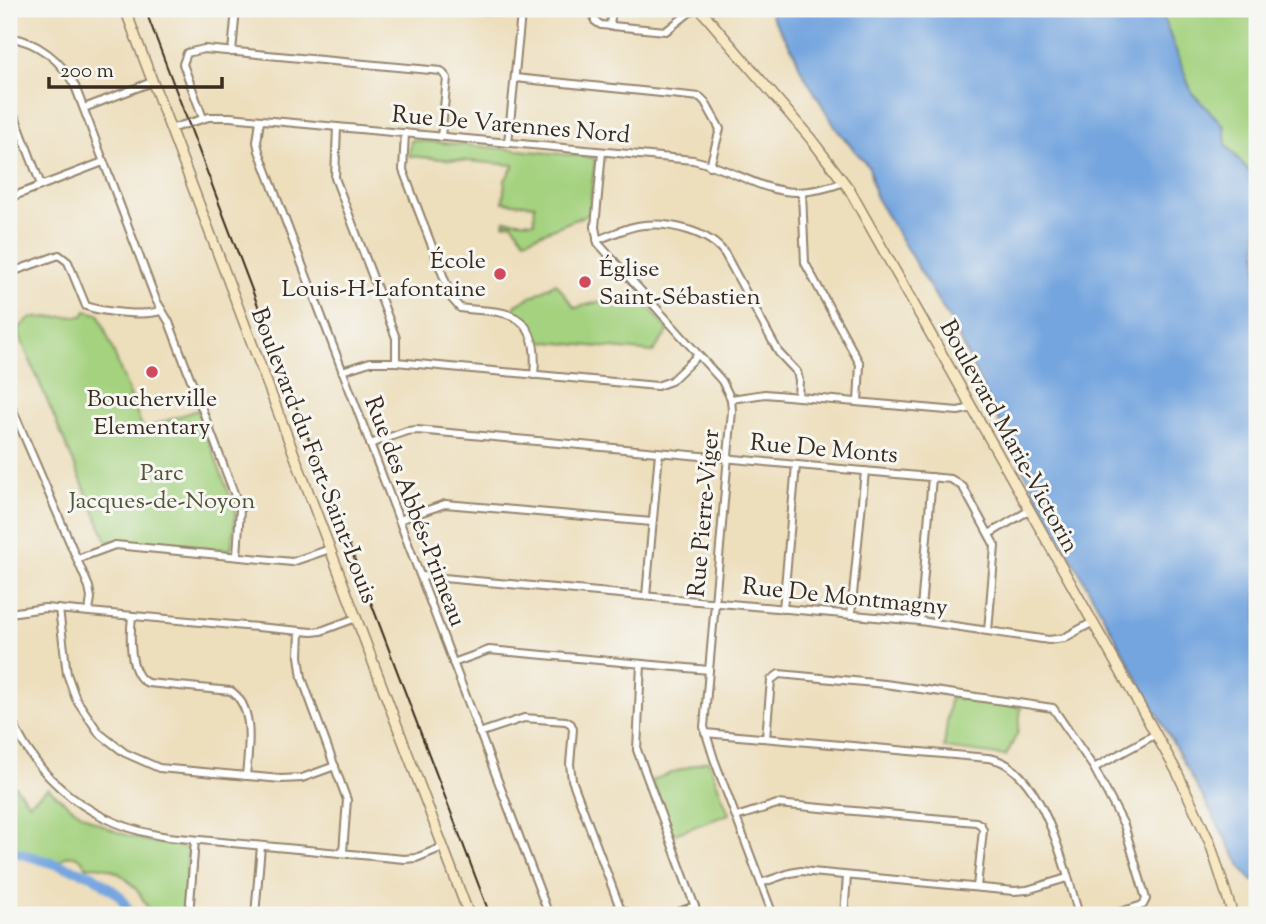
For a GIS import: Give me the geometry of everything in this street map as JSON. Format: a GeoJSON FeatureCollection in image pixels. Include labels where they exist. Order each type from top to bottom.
{"type":"FeatureCollection","features":[{"type":"Feature","properties":{"kind":"street","name":"Boulevard du Fort-Saint-Louis"},"geometry":{"type":"LineString","coordinates":[[125,9],[469,915]]}},
{"type":"Feature","properties":{"kind":"street"},"geometry":{"type":"LineString","coordinates":[[232,51],[236,9]]}},
{"type":"Feature","properties":{"kind":"street"},"geometry":{"type":"LineString","coordinates":[[466,9],[524,11],[508,143]]}},
{"type":"Feature","properties":{"kind":"street"},"geometry":{"type":"LineString","coordinates":[[594,9],[593,18],[597,24],[666,31],[694,9]]}},
{"type":"Feature","properties":{"kind":"street"},"geometry":{"type":"LineString","coordinates":[[610,26],[612,9]]}},
{"type":"Feature","properties":{"kind":"street","name":"Boulevard Marie-Victorin"},"geometry":{"type":"LineString","coordinates":[[700,9],[811,139],[844,182],[1156,734],[1202,824],[1233,915]]}},
{"type":"Feature","properties":{"kind":"street"},"geometry":{"type":"LineString","coordinates":[[9,37],[36,46],[57,61],[72,81],[84,108],[240,509],[237,556]]}},
{"type":"Feature","properties":{"kind":"street"},"geometry":{"type":"LineString","coordinates":[[203,118],[183,60],[187,53],[197,49],[441,71],[447,78],[441,137]]}},
{"type":"Feature","properties":{"kind":"street"},"geometry":{"type":"LineString","coordinates":[[514,78],[700,97],[720,129],[710,166]]}},
{"type":"Feature","properties":{"kind":"street"},"geometry":{"type":"LineString","coordinates":[[84,108],[152,82]]}},
{"type":"Feature","properties":{"kind":"street"},"geometry":{"type":"LineString","coordinates":[[9,109],[16,119],[41,186]]}},
{"type":"Feature","properties":{"kind":"street","name":"Rue De Varennes Nord"},"geometry":{"type":"LineString","coordinates":[[170,129],[203,118],[223,117],[693,160],[765,188],[802,193],[844,182]]}},
{"type":"Feature","properties":{"kind":"street","name":"Rue des Abbés-Primeau"},"geometry":{"type":"LineString","coordinates":[[260,120],[258,151],[549,915]]}},
{"type":"Feature","properties":{"kind":"street"},"geometry":{"type":"LineString","coordinates":[[337,127],[334,174],[397,338],[396,362]]}},
{"type":"Feature","properties":{"kind":"street"},"geometry":{"type":"LineString","coordinates":[[405,134],[403,170],[452,299],[460,308],[499,312],[522,323],[534,343],[534,375]]}},
{"type":"Feature","properties":{"kind":"street"},"geometry":{"type":"LineString","coordinates":[[601,152],[595,227],[597,240],[640,225],[654,225],[678,228],[716,244],[725,254],[779,353],[797,372],[797,397]]}},
{"type":"Feature","properties":{"kind":"street"},"geometry":{"type":"LineString","coordinates":[[9,198],[103,162]]}},
{"type":"Feature","properties":{"kind":"street"},"geometry":{"type":"LineString","coordinates":[[802,193],[805,263],[860,364],[858,402]]}},
{"type":"Feature","properties":{"kind":"street","name":"Rue Pierre-Viger"},"geometry":{"type":"LineString","coordinates":[[597,240],[722,381],[731,399],[705,733],[773,915]]}},
{"type":"Feature","properties":{"kind":"street"},"geometry":{"type":"LineString","coordinates":[[9,273],[59,255],[68,262],[86,306],[98,310],[149,314],[162,310]]}},
{"type":"Feature","properties":{"kind":"street"},"geometry":{"type":"LineString","coordinates":[[342,371],[370,362],[396,362],[661,386],[671,381],[698,355]]}},
{"type":"Feature","properties":{"kind":"street"},"geometry":{"type":"LineString","coordinates":[[731,399],[760,394],[958,411],[972,408]]}},
{"type":"Feature","properties":{"kind":"street"},"geometry":{"type":"LineString","coordinates":[[9,401],[91,593],[89,611]]}},
{"type":"Feature","properties":{"kind":"street","name":"Rue De Monts"},"geometry":{"type":"LineString","coordinates":[[370,444],[411,430],[951,479],[960,484],[989,534]]}},
{"type":"Feature","properties":{"kind":"street"},"geometry":{"type":"LineString","coordinates":[[646,596],[659,453]]}},
{"type":"Feature","properties":{"kind":"street"},"geometry":{"type":"LineString","coordinates":[[783,609],[796,465]]}},
{"type":"Feature","properties":{"kind":"street"},"geometry":{"type":"LineString","coordinates":[[851,615],[864,471]]}},
{"type":"Feature","properties":{"kind":"street"},"geometry":{"type":"LineString","coordinates":[[920,621],[932,477]]}},
{"type":"Feature","properties":{"kind":"street"},"geometry":{"type":"LineString","coordinates":[[399,520],[445,503],[652,522]]}},
{"type":"Feature","properties":{"kind":"street"},"geometry":{"type":"LineString","coordinates":[[988,631],[996,549],[989,534],[1030,510]]}},
{"type":"Feature","properties":{"kind":"street"},"geometry":{"type":"LineString","coordinates":[[77,559],[115,545],[292,562],[330,549]]}},
{"type":"Feature","properties":{"kind":"street","name":"Rue De Montmagny"},"geometry":{"type":"LineString","coordinates":[[421,576],[920,621],[1054,640],[1064,638],[1093,622]]}},
{"type":"Feature","properties":{"kind":"street"},"geometry":{"type":"LineString","coordinates":[[9,613],[40,608],[59,609],[318,632],[356,618]]}},
{"type":"Feature","properties":{"kind":"street"},"geometry":{"type":"LineString","coordinates":[[59,609],[67,674],[72,690],[87,718],[106,740],[133,758],[159,768],[292,780],[335,766]]}},
{"type":"Feature","properties":{"kind":"street"},"geometry":{"type":"LineString","coordinates":[[132,616],[131,646],[137,673],[144,682],[230,691],[237,695],[249,733],[246,776]]}},
{"type":"Feature","properties":{"kind":"street"},"geometry":{"type":"LineString","coordinates":[[300,631],[302,678],[346,800],[343,852]]}},
{"type":"Feature","properties":{"kind":"street"},"geometry":{"type":"LineString","coordinates":[[453,663],[489,650],[709,670]]}},
{"type":"Feature","properties":{"kind":"street"},"geometry":{"type":"LineString","coordinates":[[641,664],[636,737],[638,755],[698,915]]}},
{"type":"Feature","properties":{"kind":"street"},"geometry":{"type":"LineString","coordinates":[[766,738],[771,684],[773,676],[779,674],[897,685],[1051,707],[1094,768],[1125,828],[1145,896],[1143,905],[1110,915]]}},
{"type":"Feature","properties":{"kind":"street"},"geometry":{"type":"LineString","coordinates":[[9,714],[15,737],[49,779],[93,813],[139,832],[195,840],[410,859],[443,847]]}},
{"type":"Feature","properties":{"kind":"street"},"geometry":{"type":"LineString","coordinates":[[479,733],[524,718],[566,721],[571,724],[572,780],[621,908],[631,915]]}},
{"type":"Feature","properties":{"kind":"street"},"geometry":{"type":"LineString","coordinates":[[705,733],[1001,760],[1020,775],[1052,827],[1079,915]]}},
{"type":"Feature","properties":{"kind":"street"},"geometry":{"type":"LineString","coordinates":[[1094,768],[1156,734]]}},
{"type":"Feature","properties":{"kind":"street"},"geometry":{"type":"LineString","coordinates":[[736,817],[777,804],[976,822],[983,830],[977,887]]}},
{"type":"Feature","properties":{"kind":"street"},"geometry":{"type":"LineString","coordinates":[[190,915],[195,840]]}},
{"type":"Feature","properties":{"kind":"street"},"geometry":{"type":"LineString","coordinates":[[255,915],[261,846]]}},
{"type":"Feature","properties":{"kind":"street"},"geometry":{"type":"LineString","coordinates":[[761,883],[795,872],[1020,891],[1067,877]]}},
{"type":"Feature","properties":{"kind":"street"},"geometry":{"type":"LineString","coordinates":[[844,915],[848,876]]}},
{"type":"Feature","properties":{"kind":"street"},"geometry":{"type":"LineString","coordinates":[[670,915],[695,906]]}},
{"type":"Feature","properties":{"kind":"green space"},"geometry":{"type":"Polygon","coordinates":[[[1160,9],[1257,9],[1257,180],[1226,145],[1224,126],[1192,93],[1160,9]]]}},
{"type":"Feature","properties":{"kind":"green space"},"geometry":{"type":"Polygon","coordinates":[[[413,140],[592,157],[595,160],[589,214],[525,240],[512,223],[504,224],[505,220],[534,222],[535,205],[503,202],[505,180],[514,165],[409,156],[413,140]]]}},
{"type":"Feature","properties":{"kind":"green space"},"geometry":{"type":"Polygon","coordinates":[[[556,283],[575,308],[635,292],[669,330],[653,352],[538,341],[527,322],[513,311],[516,305],[556,283]]]}},
{"type":"Feature","properties":{"kind":"green space","name":"Parc Jacques-de-Noyon"},"geometry":{"type":"Polygon","coordinates":[[[86,311],[99,314],[143,429],[197,410],[236,512],[231,550],[107,541],[17,330],[30,318],[83,316],[86,311]]]}},
{"type":"Feature","properties":{"kind":"green space"},"geometry":{"type":"Polygon","coordinates":[[[950,697],[1021,707],[1018,732],[1006,756],[944,748],[950,697]]]}},
{"type":"Feature","properties":{"kind":"green space"},"geometry":{"type":"Polygon","coordinates":[[[708,760],[729,814],[672,835],[652,780],[708,760]]]}},
{"type":"Feature","properties":{"kind":"green space"},"geometry":{"type":"Polygon","coordinates":[[[9,786],[15,786],[29,803],[48,788],[80,813],[104,826],[143,840],[186,848],[188,851],[183,915],[150,915],[141,896],[127,879],[108,868],[87,867],[75,856],[67,856],[59,862],[9,847],[9,786]]]}},
{"type":"Feature","properties":{"kind":"water"},"geometry":{"type":"Polygon","coordinates":[[[769,9],[1160,9],[1192,93],[1224,126],[1226,145],[1257,180],[1257,882],[1251,880],[1240,865],[1020,464],[952,324],[875,196],[869,167],[837,130],[769,9]]]}},
{"type":"Feature","properties":{"kind":"waterway"},"geometry":{"type":"LineString","coordinates":[[9,850],[92,875],[120,896],[131,915]]}},
{"type":"Feature","properties":{"kind":"railway"},"geometry":{"type":"LineString","coordinates":[[145,9],[490,915]]}},
{"type":"Feature","properties":{"kind":"place","name":"École Louis-H-Lafontaine"},"geometry":{"type":"Point","coordinates":[500,274]}},
{"type":"Feature","properties":{"kind":"place","name":"Église Saint-Sébastien"},"geometry":{"type":"Point","coordinates":[585,282]}},
{"type":"Feature","properties":{"kind":"place","name":"Boucherville Elementary"},"geometry":{"type":"Point","coordinates":[152,372]}}]}
